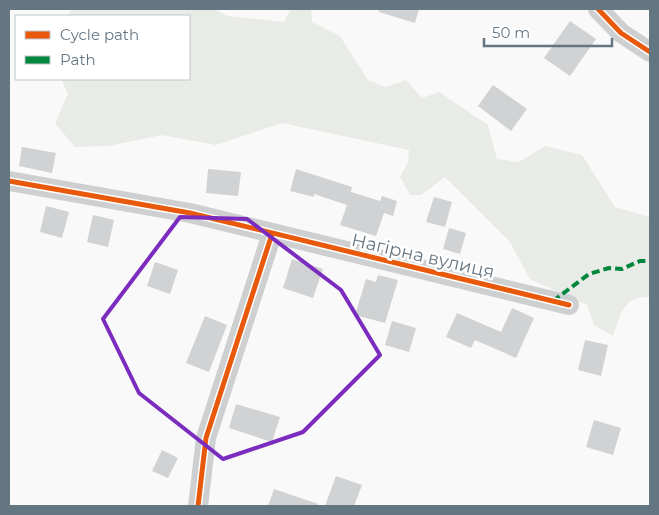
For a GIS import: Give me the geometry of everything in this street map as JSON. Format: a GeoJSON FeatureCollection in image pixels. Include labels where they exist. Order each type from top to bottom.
{"type":"FeatureCollection","features":[{"type":"Feature","properties":{"kind":"street"},"geometry":{"type":"LineString","coordinates":[[598,9],[621,33],[650,52]]}},
{"type":"Feature","properties":{"kind":"street","name":"Нагірна вулиця"},"geometry":{"type":"LineString","coordinates":[[9,181],[190,213],[569,305]]}},
{"type":"Feature","properties":{"kind":"street"},"geometry":{"type":"LineString","coordinates":[[198,506],[206,438],[272,234]]}},
{"type":"Feature","properties":{"kind":"highlighted area"},"geometry":{"type":"Polygon","coordinates":[[[180,217],[247,219],[341,290],[380,355],[303,432],[223,459],[139,393],[103,319],[180,217]]]}},
{"type":"Feature","properties":{"kind":"shaded area"},"geometry":{"type":"Polygon","coordinates":[[[72,9],[214,9],[227,16],[284,22],[291,9],[311,9],[312,22],[340,36],[368,80],[386,87],[406,80],[422,98],[439,92],[488,125],[497,159],[519,162],[545,146],[582,155],[615,207],[650,217],[650,297],[628,303],[621,314],[613,336],[594,325],[587,305],[530,279],[510,242],[445,177],[421,195],[410,195],[400,177],[408,162],[409,150],[282,123],[216,145],[162,135],[108,146],[75,147],[55,123],[68,94],[61,80],[190,80],[190,15],[69,15],[72,9]]]}},
{"type":"Feature","properties":{"kind":"building"},"geometry":{"type":"Polygon","coordinates":[[[379,9],[419,9],[415,23],[379,12],[379,9]]]}},
{"type":"Feature","properties":{"kind":"building"},"geometry":{"type":"Polygon","coordinates":[[[570,21],[596,39],[570,76],[544,58],[570,21]]]}},
{"type":"Feature","properties":{"kind":"building"},"geometry":{"type":"Polygon","coordinates":[[[493,85],[527,109],[511,131],[478,106],[493,85]]]}},
{"type":"Feature","properties":{"kind":"building"},"geometry":{"type":"Polygon","coordinates":[[[22,147],[56,153],[52,173],[19,166],[22,147]]]}},
{"type":"Feature","properties":{"kind":"building"},"geometry":{"type":"Polygon","coordinates":[[[208,169],[241,172],[238,196],[206,193],[208,169]]]}},
{"type":"Feature","properties":{"kind":"building"},"geometry":{"type":"Polygon","coordinates":[[[296,169],[352,187],[351,192],[380,201],[382,196],[397,201],[393,216],[384,213],[376,236],[340,225],[347,205],[314,194],[314,197],[290,191],[296,169]]]}},
{"type":"Feature","properties":{"kind":"building"},"geometry":{"type":"Polygon","coordinates":[[[434,197],[452,202],[445,227],[426,222],[434,197]]]}},
{"type":"Feature","properties":{"kind":"building"},"geometry":{"type":"Polygon","coordinates":[[[46,206],[69,212],[62,238],[40,232],[46,206]]]}},
{"type":"Feature","properties":{"kind":"building"},"geometry":{"type":"Polygon","coordinates":[[[93,215],[114,220],[108,247],[87,242],[93,215]]]}},
{"type":"Feature","properties":{"kind":"building"},"geometry":{"type":"Polygon","coordinates":[[[449,228],[466,233],[460,254],[443,249],[449,228]]]}},
{"type":"Feature","properties":{"kind":"building"},"geometry":{"type":"Polygon","coordinates":[[[292,259],[323,269],[313,298],[283,288],[292,259]]]}},
{"type":"Feature","properties":{"kind":"building"},"geometry":{"type":"Polygon","coordinates":[[[155,262],[178,270],[170,294],[147,286],[155,262]]]}},
{"type":"Feature","properties":{"kind":"building"},"geometry":{"type":"Polygon","coordinates":[[[378,275],[398,280],[385,323],[355,315],[366,279],[376,282],[378,275]]]}},
{"type":"Feature","properties":{"kind":"building"},"geometry":{"type":"Polygon","coordinates":[[[512,308],[534,318],[516,358],[475,340],[471,348],[446,337],[457,313],[501,332],[512,308]]]}},
{"type":"Feature","properties":{"kind":"building"},"geometry":{"type":"Polygon","coordinates":[[[205,316],[227,325],[209,372],[186,363],[205,316]]]}},
{"type":"Feature","properties":{"kind":"building"},"geometry":{"type":"Polygon","coordinates":[[[392,321],[416,328],[409,352],[385,345],[392,321]]]}},
{"type":"Feature","properties":{"kind":"building"},"geometry":{"type":"Polygon","coordinates":[[[585,340],[608,345],[601,376],[578,370],[585,340]]]}},
{"type":"Feature","properties":{"kind":"building"},"geometry":{"type":"Polygon","coordinates":[[[236,404],[280,417],[272,442],[229,428],[236,404]]]}},
{"type":"Feature","properties":{"kind":"building"},"geometry":{"type":"Polygon","coordinates":[[[594,420],[621,428],[613,455],[586,447],[594,420]]]}},
{"type":"Feature","properties":{"kind":"building"},"geometry":{"type":"Polygon","coordinates":[[[162,450],[178,458],[168,478],[152,471],[162,450]]]}},
{"type":"Feature","properties":{"kind":"building"},"geometry":{"type":"Polygon","coordinates":[[[336,476],[362,485],[354,506],[325,506],[336,476]]]}},
{"type":"Feature","properties":{"kind":"building"},"geometry":{"type":"Polygon","coordinates":[[[274,489],[318,504],[317,506],[268,506],[274,489]]]}},
{"type":"Feature","properties":{"kind":"marked path"},"geometry":{"type":"LineString","coordinates":[[553,301],[589,274],[609,268],[622,269],[640,261],[650,261]]}},
{"type":"Feature","properties":{"kind":"cycle path"},"geometry":{"type":"LineString","coordinates":[[598,9],[621,33],[650,52]]}},
{"type":"Feature","properties":{"kind":"cycle path"},"geometry":{"type":"LineString","coordinates":[[9,181],[190,213],[569,305]]}},
{"type":"Feature","properties":{"kind":"cycle path"},"geometry":{"type":"LineString","coordinates":[[198,506],[206,438],[272,234]]}}]}
